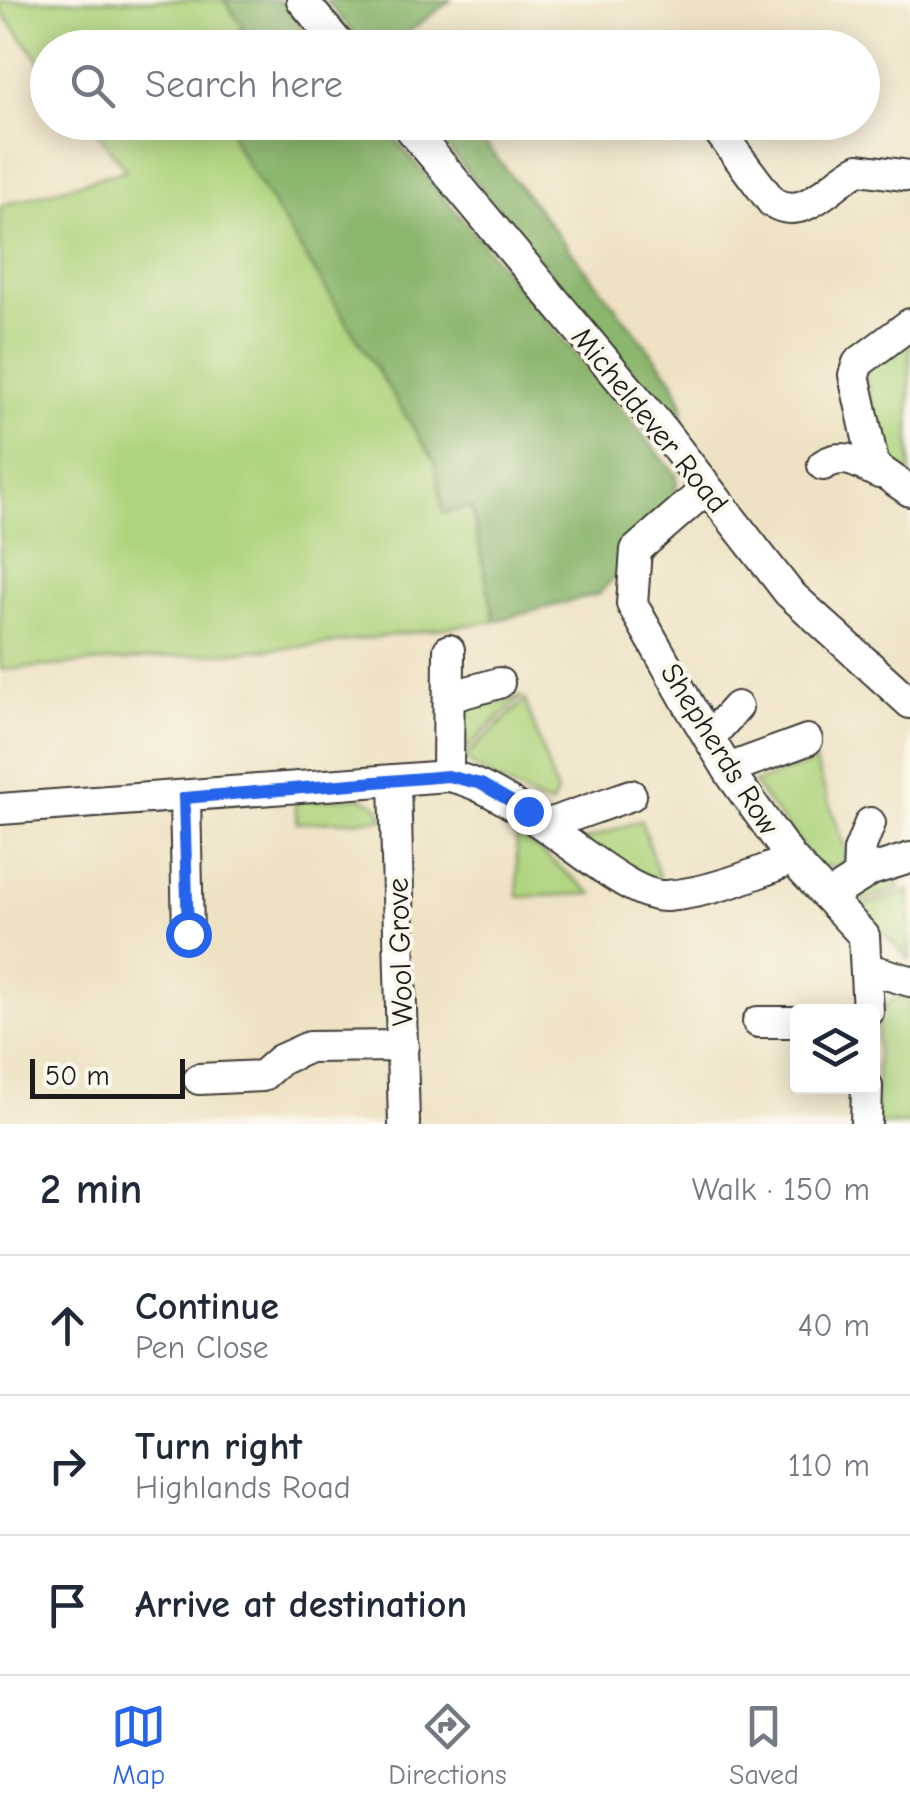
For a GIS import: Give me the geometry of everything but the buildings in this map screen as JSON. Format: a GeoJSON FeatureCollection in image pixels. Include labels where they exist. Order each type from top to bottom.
{"type":"FeatureCollection","features":[{"type":"Feature","properties":{"kind":"street"},"geometry":{"type":"LineString","coordinates":[[302,0],[327,30]]}},
{"type":"Feature","properties":{"kind":"street","name":"Micheldever Road"},"geometry":{"type":"LineString","coordinates":[[420,140],[656,422],[789,593],[910,704]]}},
{"type":"Feature","properties":{"kind":"street"},"geometry":{"type":"LineString","coordinates":[[726,140],[772,202],[785,209],[803,208],[859,169],[910,176]]}},
{"type":"Feature","properties":{"kind":"street"},"geometry":{"type":"LineString","coordinates":[[879,473],[871,458],[854,375],[858,363],[910,324]]}},
{"type":"Feature","properties":{"kind":"street"},"geometry":{"type":"LineString","coordinates":[[823,465],[835,458],[848,458],[910,491]]}},
{"type":"Feature","properties":{"kind":"street","name":"Shepherds Row"},"geometry":{"type":"LineString","coordinates":[[706,490],[636,550],[632,604],[728,769],[792,859],[864,936],[868,1004]]}},
{"type":"Feature","properties":{"kind":"street"},"geometry":{"type":"LineString","coordinates":[[448,776],[449,650]]}},
{"type":"Feature","properties":{"kind":"street"},"geometry":{"type":"LineString","coordinates":[[449,696],[498,683]]}},
{"type":"Feature","properties":{"kind":"street"},"geometry":{"type":"LineString","coordinates":[[709,738],[737,707]]}},
{"type":"Feature","properties":{"kind":"street"},"geometry":{"type":"LineString","coordinates":[[728,769],[807,740]]}},
{"type":"Feature","properties":{"kind":"street"},"geometry":{"type":"LineString","coordinates":[[0,809],[448,776],[494,791],[636,890],[664,897],[756,874],[792,859]]}},
{"type":"Feature","properties":{"kind":"street","name":"Wool Grove"},"geometry":{"type":"LineString","coordinates":[[394,780],[404,1124]]}},
{"type":"Feature","properties":{"kind":"street"},"geometry":{"type":"LineString","coordinates":[[546,826],[631,795]]}},
{"type":"Feature","properties":{"kind":"street"},"geometry":{"type":"LineString","coordinates":[[184,798],[188,934]]}},
{"type":"Feature","properties":{"kind":"street"},"geometry":{"type":"LineString","coordinates":[[858,878],[859,851],[870,823]]}},
{"type":"Feature","properties":{"kind":"street"},"geometry":{"type":"LineString","coordinates":[[828,897],[858,878],[910,858]]}},
{"type":"Feature","properties":{"kind":"street"},"geometry":{"type":"LineString","coordinates":[[868,969],[910,981]]}},
{"type":"Feature","properties":{"kind":"street"},"geometry":{"type":"LineString","coordinates":[[758,1022],[790,1022]]}},
{"type":"Feature","properties":{"kind":"street"},"geometry":{"type":"LineString","coordinates":[[199,1079],[262,1076],[280,1060],[310,1047],[403,1046]]}},
{"type":"Feature","properties":{"kind":"street"},"geometry":{"type":"LineString","coordinates":[[866,1094],[866,1124]]}},
{"type":"Feature","properties":{"kind":"green space"},"geometry":{"type":"Polygon","coordinates":[[[0,0],[224,0],[243,26],[241,30],[30,30],[30,48],[0,10],[0,0]]]}},
{"type":"Feature","properties":{"kind":"green space"},"geometry":{"type":"Polygon","coordinates":[[[224,0],[280,0],[306,30],[241,30],[243,26],[224,0]]]}},
{"type":"Feature","properties":{"kind":"green space"},"geometry":{"type":"Polygon","coordinates":[[[326,0],[451,0],[411,30],[351,30],[326,0]]]}},
{"type":"Feature","properties":{"kind":"green space"},"geometry":{"type":"Polygon","coordinates":[[[103,140],[235,140],[436,462],[443,513],[471,507],[495,621],[313,646],[0,670],[0,206],[126,170],[103,140]]]}},
{"type":"Feature","properties":{"kind":"green space"},"geometry":{"type":"Polygon","coordinates":[[[234,140],[396,140],[677,476],[674,510],[599,594],[495,621],[471,507],[443,513],[435,462],[234,140]]]}},
{"type":"Feature","properties":{"kind":"green space"},"geometry":{"type":"Polygon","coordinates":[[[441,140],[483,140],[672,378],[683,405],[681,429],[441,140]]]}},
{"type":"Feature","properties":{"kind":"green space"},"geometry":{"type":"Polygon","coordinates":[[[910,334],[910,482],[886,467],[863,369],[910,334]]]}},
{"type":"Feature","properties":{"kind":"green space"},"geometry":{"type":"Polygon","coordinates":[[[522,696],[462,753],[460,707],[487,698],[492,705],[522,696]]]}},
{"type":"Feature","properties":{"kind":"green space"},"geometry":{"type":"Polygon","coordinates":[[[525,700],[557,793],[552,805],[506,785],[464,758],[525,700]]]}},
{"type":"Feature","properties":{"kind":"green space"},"geometry":{"type":"Polygon","coordinates":[[[815,762],[847,853],[840,866],[818,867],[753,783],[815,762]]]}},
{"type":"Feature","properties":{"kind":"green space"},"geometry":{"type":"Polygon","coordinates":[[[361,797],[377,805],[384,819],[297,823],[295,801],[361,797]]]}},
{"type":"Feature","properties":{"kind":"green space"},"geometry":{"type":"Polygon","coordinates":[[[641,820],[659,876],[650,884],[583,841],[641,820]]]}},
{"type":"Feature","properties":{"kind":"green space"},"geometry":{"type":"Polygon","coordinates":[[[516,832],[593,894],[518,897],[516,832]]]}},
{"type":"Feature","properties":{"kind":"green space"},"geometry":{"type":"Polygon","coordinates":[[[894,877],[900,888],[855,903],[859,888],[894,877]]]}},
{"type":"Feature","properties":{"kind":"green space"},"geometry":{"type":"Polygon","coordinates":[[[910,891],[910,960],[857,907],[910,891]]]}},
{"type":"Feature","properties":{"kind":"green space"},"geometry":{"type":"Polygon","coordinates":[[[910,995],[910,1124],[875,1124],[876,1094],[880,1094],[880,1014],[890,1001],[910,995]]]}},
{"type":"Feature","properties":{"kind":"route"},"geometry":{"type":"LineString","coordinates":[[188,934],[184,798],[448,776],[481,784],[528,811]]}}]}
